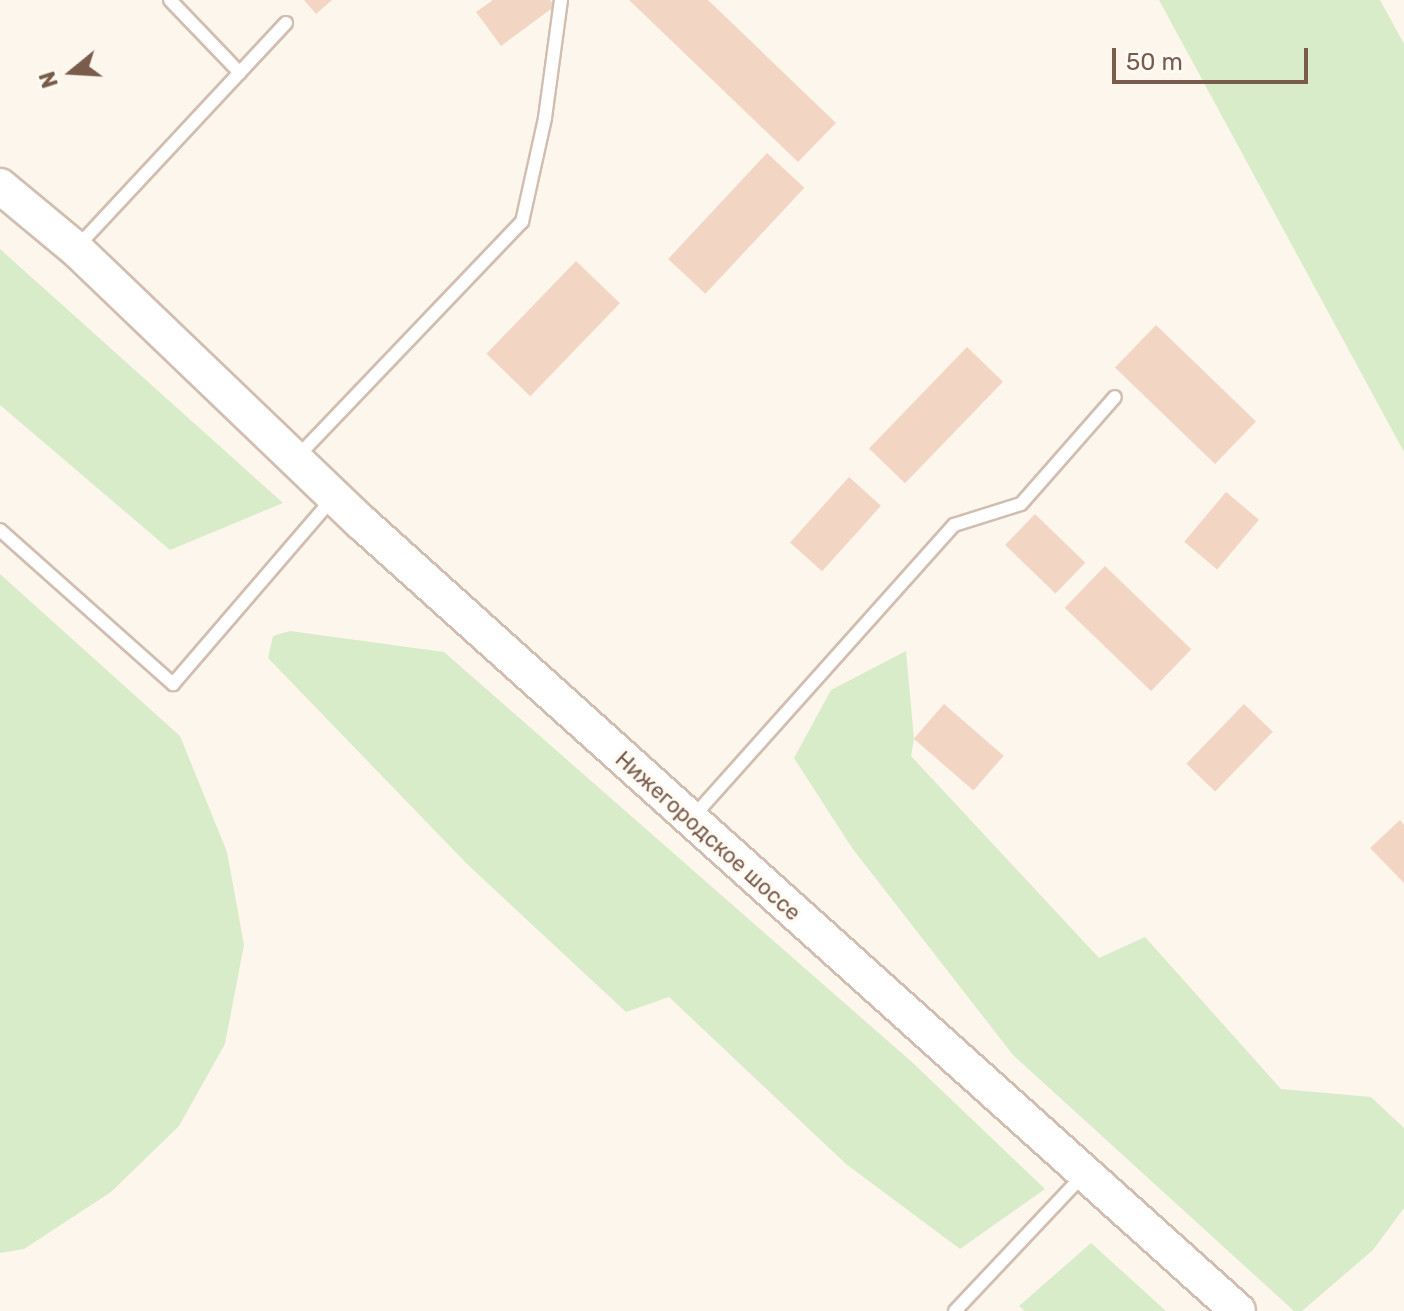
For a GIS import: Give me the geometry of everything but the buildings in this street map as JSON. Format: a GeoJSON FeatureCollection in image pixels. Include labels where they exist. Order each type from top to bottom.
{"type":"FeatureCollection","features":[{"type":"Feature","properties":{"kind":"main road","name":"Нижегородское шоссе"},"geometry":{"type":"LineString","coordinates":[[0,186],[76,249],[334,497],[690,821],[1087,1170],[1238,1311]]}},
{"type":"Feature","properties":{"kind":"lane"},"geometry":{"type":"LineString","coordinates":[[170,0],[240,73]]}},
{"type":"Feature","properties":{"kind":"lane"},"geometry":{"type":"LineString","coordinates":[[296,458],[522,222],[545,118],[561,0]]}},
{"type":"Feature","properties":{"kind":"lane"},"geometry":{"type":"LineString","coordinates":[[76,249],[286,23]]}},
{"type":"Feature","properties":{"kind":"lane"},"geometry":{"type":"LineString","coordinates":[[690,821],[954,525],[1021,504],[1115,397]]}},
{"type":"Feature","properties":{"kind":"lane"},"geometry":{"type":"LineString","coordinates":[[0,530],[173,684],[334,497]]}},
{"type":"Feature","properties":{"kind":"lane"},"geometry":{"type":"LineString","coordinates":[[955,1311],[1087,1170]]}},
{"type":"Feature","properties":{"kind":"green space"},"geometry":{"type":"Polygon","coordinates":[[[1159,0],[1380,0],[1404,44],[1404,452],[1159,0]]]}},
{"type":"Feature","properties":{"kind":"green space"},"geometry":{"type":"Polygon","coordinates":[[[0,249],[283,503],[170,550],[0,405],[0,249]]]}},
{"type":"Feature","properties":{"kind":"green space"},"geometry":{"type":"Polygon","coordinates":[[[0,574],[180,736],[227,852],[244,945],[225,1044],[179,1126],[111,1192],[24,1249],[0,1253],[0,574]]]}},
{"type":"Feature","properties":{"kind":"green space"},"geometry":{"type":"Polygon","coordinates":[[[290,631],[444,652],[913,1063],[1045,1189],[960,1249],[846,1164],[669,997],[626,1012],[467,864],[268,658],[273,636],[290,631]]]}},
{"type":"Feature","properties":{"kind":"green space"},"geometry":{"type":"Polygon","coordinates":[[[906,651],[914,739],[911,756],[1099,958],[1145,937],[1281,1089],[1371,1097],[1404,1128],[1404,1208],[1373,1250],[1302,1311],[1294,1311],[1013,1055],[852,848],[794,758],[831,690],[906,651]]]}},
{"type":"Feature","properties":{"kind":"green space"},"geometry":{"type":"Polygon","coordinates":[[[1091,1243],[1166,1311],[1025,1311],[1019,1306],[1091,1243]]]}}]}
